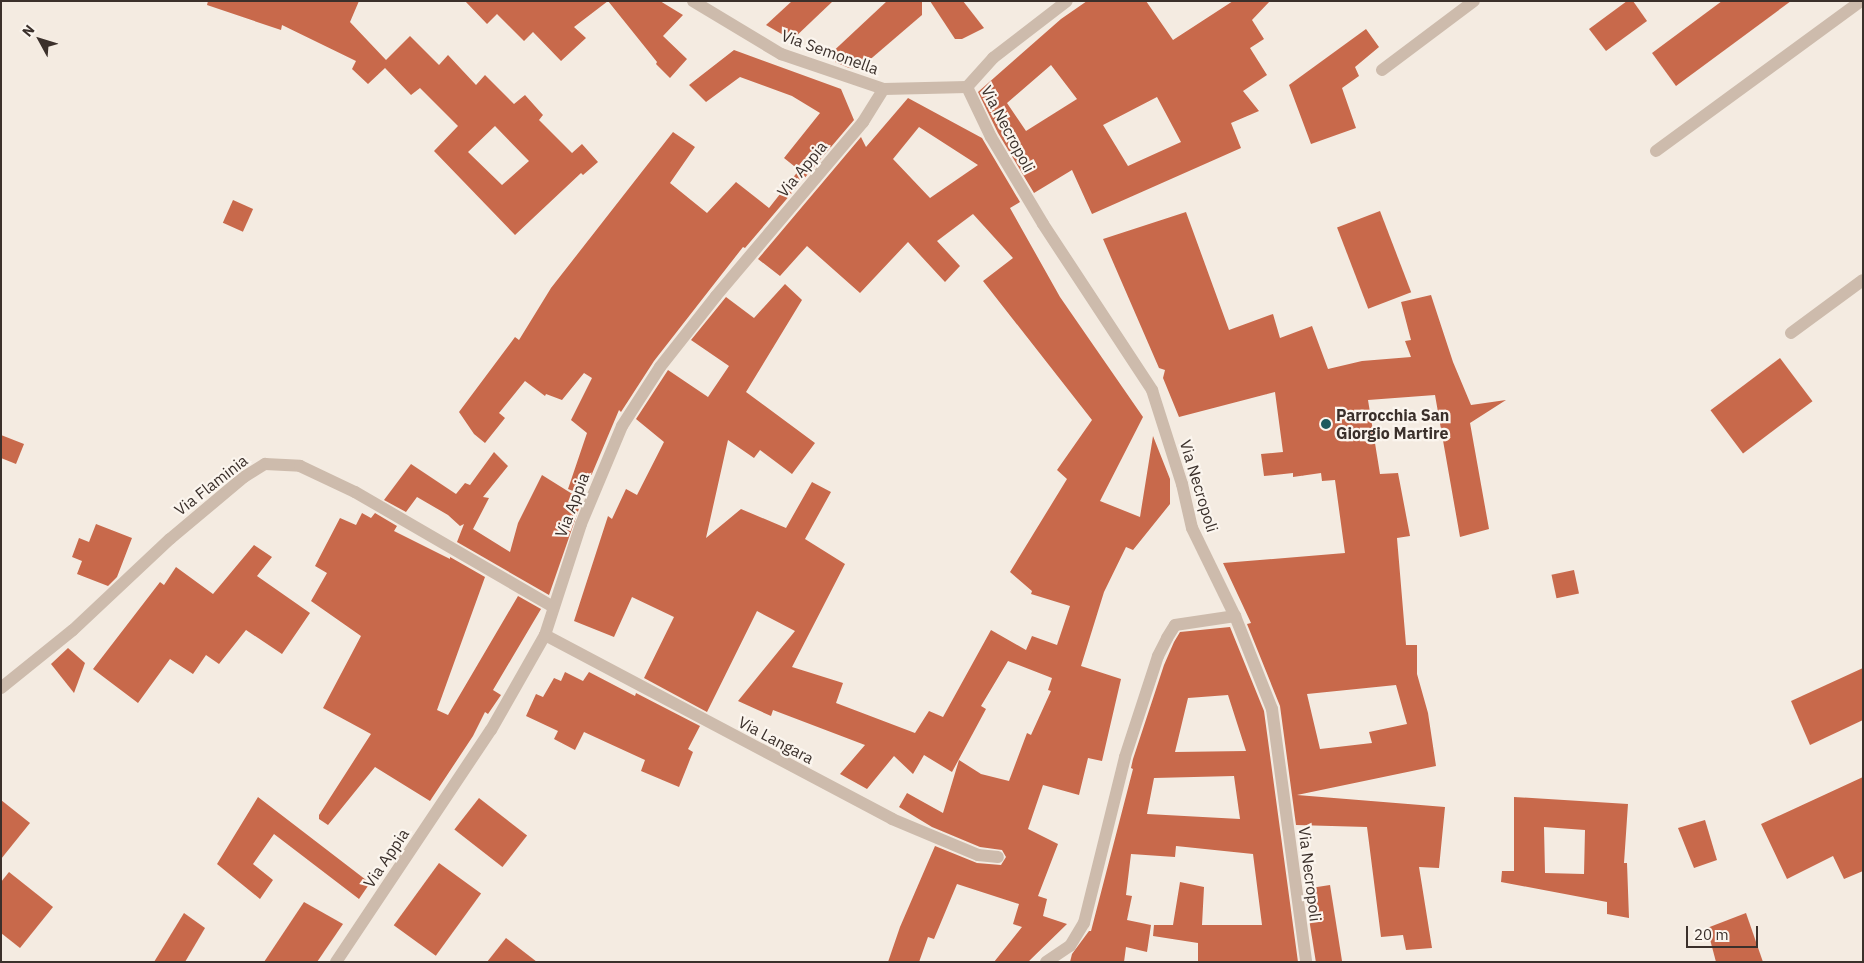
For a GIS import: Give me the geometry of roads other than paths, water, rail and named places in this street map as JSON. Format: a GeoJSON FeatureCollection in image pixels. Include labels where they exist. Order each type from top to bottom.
{"type":"FeatureCollection","features":[{"type":"Feature","properties":{"kind":"street","name":"Via Semonella"},"geometry":{"type":"LineString","coordinates":[[693,1],[781,54],[884,89],[968,86]]}},
{"type":"Feature","properties":{"kind":"street"},"geometry":{"type":"LineString","coordinates":[[968,86],[993,58],[1067,1]]}},
{"type":"Feature","properties":{"kind":"street"},"geometry":{"type":"LineString","coordinates":[[1382,70],[1474,1]]}},
{"type":"Feature","properties":{"kind":"street"},"geometry":{"type":"LineString","coordinates":[[1656,151],[1861,1]]}},
{"type":"Feature","properties":{"kind":"street","name":"Via Necropoli"},"geometry":{"type":"LineString","coordinates":[[968,86],[991,137],[1038,216],[1152,390],[1182,484],[1192,528],[1235,616],[1272,709],[1298,916],[1306,962]]}},
{"type":"Feature","properties":{"kind":"street","name":"Via Appia"},"geometry":{"type":"LineString","coordinates":[[336,962],[491,730],[545,635],[581,524],[622,426],[660,367],[716,296],[863,122],[884,89]]}},
{"type":"Feature","properties":{"kind":"street"},"geometry":{"type":"LineString","coordinates":[[1791,333],[1863,280]]}},
{"type":"Feature","properties":{"kind":"street","name":"Via Flaminia"},"geometry":{"type":"LineString","coordinates":[[1,688],[73,630],[170,539],[244,477],[265,464],[300,466],[355,492],[553,608]]}},
{"type":"Feature","properties":{"kind":"street"},"geometry":{"type":"LineString","coordinates":[[1046,962],[1070,946],[1084,924],[1125,757],[1158,656],[1167,638],[1175,625],[1235,616]]}},
{"type":"Feature","properties":{"kind":"street","name":"Via Langara"},"geometry":{"type":"LineString","coordinates":[[545,635],[892,819],[978,855],[998,857]]}},
{"type":"Feature","properties":{"kind":"place","name":"Parrocchia San Giorgio Martire"},"geometry":{"type":"Point","coordinates":[1326,424]}}]}
